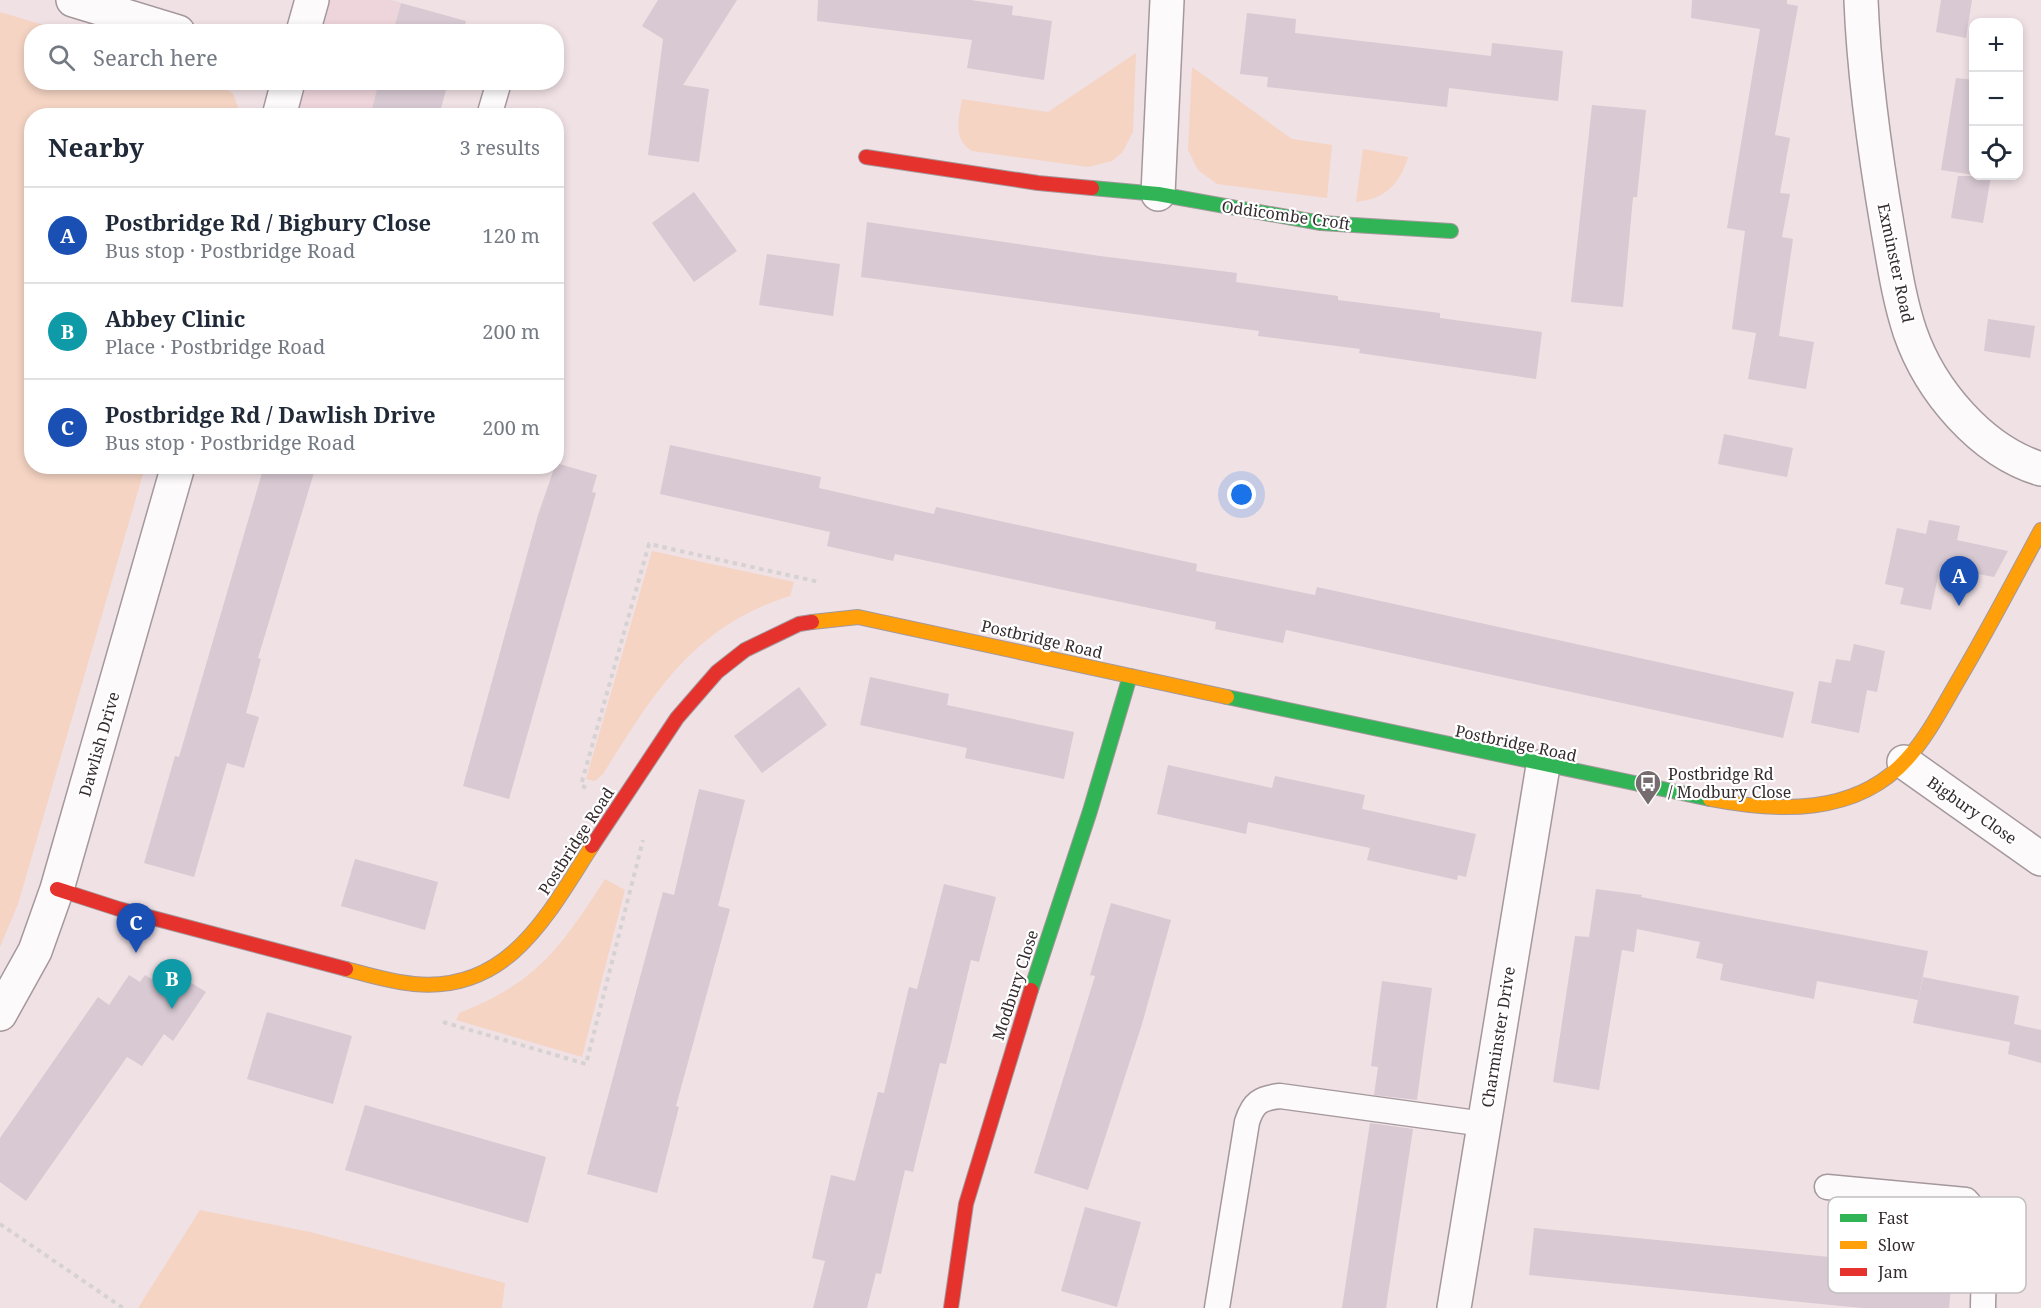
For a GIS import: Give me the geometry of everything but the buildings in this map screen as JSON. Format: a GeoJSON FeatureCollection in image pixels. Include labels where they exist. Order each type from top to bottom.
{"type":"FeatureCollection","features":[{"type":"Feature","properties":{"kind":"street"},"geometry":{"type":"LineString","coordinates":[[74,0],[152,24]]}},
{"type":"Feature","properties":{"kind":"street"},"geometry":{"type":"LineString","coordinates":[[305,24],[312,0]]}},
{"type":"Feature","properties":{"kind":"street"},"geometry":{"type":"LineString","coordinates":[[1158,194],[1167,0]]}},
{"type":"Feature","properties":{"kind":"street","name":"Exminster Road"},"geometry":{"type":"LineString","coordinates":[[1861,0],[1868,94],[1877,167],[1896,275],[1910,332],[1928,371],[1970,425],[2009,454],[2041,469]]}},
{"type":"Feature","properties":{"kind":"street"},"geometry":{"type":"LineString","coordinates":[[281,108],[286,90]]}},
{"type":"Feature","properties":{"kind":"street","name":"Oddicombe Croft"},"geometry":{"type":"LineString","coordinates":[[866,157],[1038,183],[1158,194],[1321,223],[1451,231]]}},
{"type":"Feature","properties":{"kind":"street","name":"Dawlish Drive"},"geometry":{"type":"LineString","coordinates":[[0,1014],[35,951],[57,889],[176,474]]}},
{"type":"Feature","properties":{"kind":"street","name":"Postbridge Road"},"geometry":{"type":"LineString","coordinates":[[57,889],[119,909],[396,982],[432,986],[452,983],[481,974],[511,955],[534,934],[677,718],[717,672],[764,640],[800,624],[858,617],[969,639],[1543,766],[1750,807],[1783,809],[1821,805],[1856,795],[1888,777],[1917,747],[1965,669],[2041,530]]}},
{"type":"Feature","properties":{"kind":"street","name":"Modbury Close"},"geometry":{"type":"LineString","coordinates":[[951,1308],[966,1204],[1006,1066],[1090,811],[1130,676]]}},
{"type":"Feature","properties":{"kind":"street","name":"Bigbury Close"},"geometry":{"type":"LineString","coordinates":[[1904,762],[2041,858]]}},
{"type":"Feature","properties":{"kind":"street","name":"Charminster Drive"},"geometry":{"type":"LineString","coordinates":[[1454,1308],[1543,766]]}},
{"type":"Feature","properties":{"kind":"lane"},"geometry":{"type":"LineString","coordinates":[[491,108],[497,90]]}},
{"type":"Feature","properties":{"kind":"lane"},"geometry":{"type":"LineString","coordinates":[[1217,1308],[1246,1122],[1252,1107],[1264,1097],[1280,1096],[1484,1124]]}},
{"type":"Feature","properties":{"kind":"lane"},"geometry":{"type":"LineString","coordinates":[[1827,1187],[1934,1197]]}},
{"type":"Feature","properties":{"kind":"lane"},"geometry":{"type":"LineString","coordinates":[[1983,1293],[1983,1308]]}},
{"type":"Feature","properties":{"kind":"path"},"geometry":{"type":"LineString","coordinates":[[0,1224],[123,1308]]}},
{"type":"Feature","properties":{"kind":"shaded area"},"geometry":{"type":"Polygon","coordinates":[[[312,0],[391,0],[401,3],[395,24],[305,24],[312,0]]]}},
{"type":"Feature","properties":{"kind":"shaded area"},"geometry":{"type":"Polygon","coordinates":[[[0,12],[40,24],[24,24],[24,90],[228,90],[233,94],[238,108],[24,108],[24,474],[143,474],[18,904],[0,947],[0,12]]]}},
{"type":"Feature","properties":{"kind":"shaded area"},"geometry":{"type":"Polygon","coordinates":[[[1136,53],[1133,132],[1122,153],[1112,161],[1088,167],[972,151],[959,134],[962,99],[1048,112],[1136,53]]]}},
{"type":"Feature","properties":{"kind":"shaded area"},"geometry":{"type":"Polygon","coordinates":[[[1192,67],[1292,139],[1332,145],[1327,198],[1217,184],[1198,170],[1188,150],[1192,67]]]}},
{"type":"Feature","properties":{"kind":"shaded area"},"geometry":{"type":"Polygon","coordinates":[[[286,90],[377,90],[372,108],[281,108],[286,90]]]}},
{"type":"Feature","properties":{"kind":"shaded area"},"geometry":{"type":"Polygon","coordinates":[[[1363,149],[1408,157],[1401,175],[1390,188],[1375,198],[1356,202],[1363,149]]]}},
{"type":"Feature","properties":{"kind":"shaded area"},"geometry":{"type":"Polygon","coordinates":[[[652,551],[794,582],[790,596],[756,609],[727,625],[702,644],[659,690],[603,774],[595,781],[586,779],[652,551]]]}},
{"type":"Feature","properties":{"kind":"shaded area"},"geometry":{"type":"Polygon","coordinates":[[[605,879],[625,890],[582,1057],[456,1020],[459,1013],[509,989],[545,960],[575,924],[605,879]]]}},
{"type":"Feature","properties":{"kind":"shaded area"},"geometry":{"type":"Polygon","coordinates":[[[200,1210],[310,1232],[505,1283],[502,1308],[138,1308],[200,1210]]]}},
{"type":"Feature","properties":{"kind":"traffic: fast"},"geometry":{"type":"LineString","coordinates":[[1092,188],[1158,194],[1321,223],[1451,231]]}},
{"type":"Feature","properties":{"kind":"traffic: fast"},"geometry":{"type":"LineString","coordinates":[[1031,990],[1090,811],[1130,676]]}},
{"type":"Feature","properties":{"kind":"traffic: fast"},"geometry":{"type":"LineString","coordinates":[[1227,697],[1710,799]]}},
{"type":"Feature","properties":{"kind":"traffic: slow"},"geometry":{"type":"LineString","coordinates":[[1710,799],[1762,806],[1814,805],[1840,800],[1864,791],[1887,778],[1922,741],[1980,642],[2041,530]]}},
{"type":"Feature","properties":{"kind":"traffic: slow"},"geometry":{"type":"LineString","coordinates":[[812,622],[858,617],[1227,697]]}},
{"type":"Feature","properties":{"kind":"traffic: slow"},"geometry":{"type":"LineString","coordinates":[[346,969],[414,984],[447,983],[476,976],[500,962],[522,944],[559,898],[592,846]]}},
{"type":"Feature","properties":{"kind":"traffic: jam"},"geometry":{"type":"LineString","coordinates":[[866,157],[1038,183],[1092,188]]}},
{"type":"Feature","properties":{"kind":"traffic: jam"},"geometry":{"type":"LineString","coordinates":[[592,846],[677,718],[717,672],[745,650],[799,624],[812,622]]}},
{"type":"Feature","properties":{"kind":"traffic: jam"},"geometry":{"type":"LineString","coordinates":[[57,889],[119,909],[346,969]]}},
{"type":"Feature","properties":{"kind":"traffic: jam"},"geometry":{"type":"LineString","coordinates":[[951,1308],[966,1204],[1031,990]]}},
{"type":"Feature","properties":{"kind":"place","name":"Postbridge Rd / Bigbury Close"},"geometry":{"type":"Point","coordinates":[1959,606]}},
{"type":"Feature","properties":{"kind":"place","name":"Postbridge Rd / Modbury Close"},"geometry":{"type":"Point","coordinates":[1648,806]}},
{"type":"Feature","properties":{"kind":"place","name":"Postbridge Rd / Dawlish Drive"},"geometry":{"type":"Point","coordinates":[136,953]}},
{"type":"Feature","properties":{"kind":"place","name":"Abbey Clinic"},"geometry":{"type":"Point","coordinates":[172,1009]}}]}
